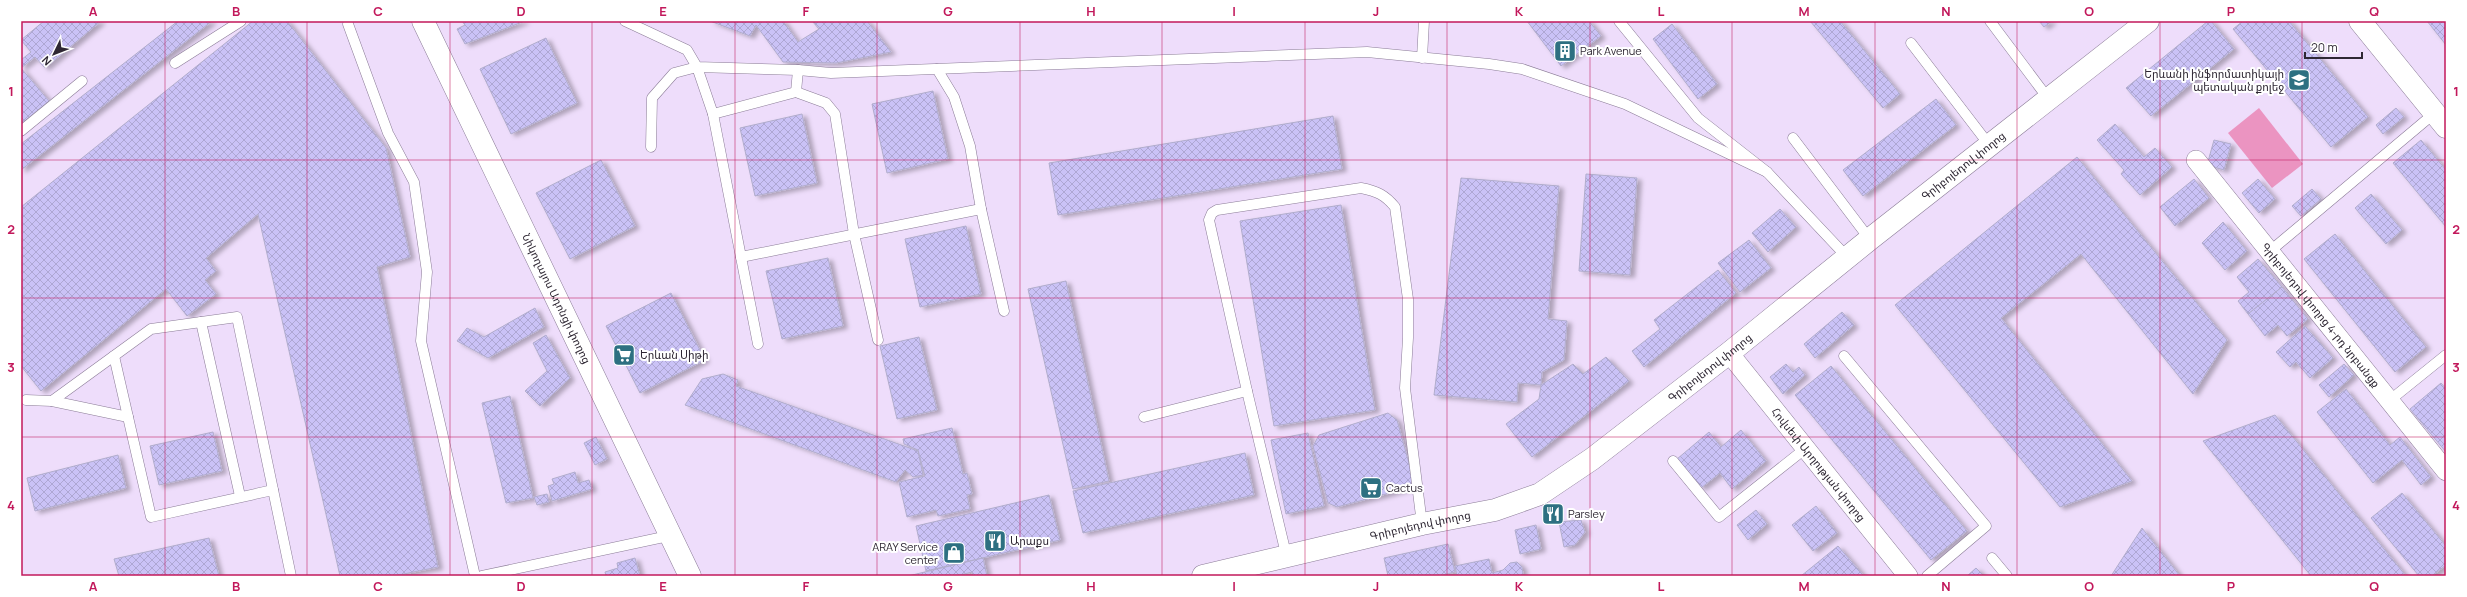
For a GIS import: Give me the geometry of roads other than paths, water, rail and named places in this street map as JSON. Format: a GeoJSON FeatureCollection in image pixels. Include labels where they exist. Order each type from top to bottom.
{"type":"FeatureCollection","features":[{"type":"Feature","properties":{"kind":"street","name":"Նիկողայոս Ադոնցի փողոց"},"geometry":{"type":"LineString","coordinates":[[423,21],[623,422]]}},
{"type":"Feature","properties":{"kind":"street","name":"Նիկողայոս Ադոնցի փողոց"},"geometry":{"type":"LineString","coordinates":[[434,21],[676,534],[700,576]]}},
{"type":"Feature","properties":{"kind":"street","name":"Գրիբոյեդով փողոց"},"geometry":{"type":"LineString","coordinates":[[2052,103],[2148,21]]}},
{"type":"Feature","properties":{"kind":"street","name":"Գրիբոյեդով փողոց"},"geometry":{"type":"LineString","coordinates":[[1246,576],[1498,518],[1546,502],[1593,470],[1873,243],[2052,103],[2164,21]]}},
{"type":"Feature","properties":{"kind":"street"},"geometry":{"type":"LineString","coordinates":[[2360,21],[2442,116]]}},
{"type":"Feature","properties":{"kind":"street"},"geometry":{"type":"LineString","coordinates":[[2369,21],[2442,116]]}},
{"type":"Feature","properties":{"kind":"street","name":"Գրիբոյեդով փողոց 4-րդ նրբանցք"},"geometry":{"type":"LineString","coordinates":[[2196,160],[2446,471]]}},
{"type":"Feature","properties":{"kind":"street","name":"Գրիբոյեդով փողոց"},"geometry":{"type":"LineString","coordinates":[[1203,576],[1287,558],[1422,524],[1495,510],[1540,494],[1592,459],[1732,357],[1847,257],[1873,243]]}},
{"type":"Feature","properties":{"kind":"street","name":"Հովսեփ Արղության փողոց"},"geometry":{"type":"LineString","coordinates":[[1732,357],[1908,576]]}},
{"type":"Feature","properties":{"kind":"street","name":"Նիկողայոս Ադոնցի փողոց"},"geometry":{"type":"LineString","coordinates":[[676,534],[690,576]]}},
{"type":"Feature","properties":{"kind":"lane"},"geometry":{"type":"LineString","coordinates":[[175,63],[241,21]]}},
{"type":"Feature","properties":{"kind":"lane"},"geometry":{"type":"LineString","coordinates":[[625,21],[687,50],[697,66],[713,114],[758,344]]}},
{"type":"Feature","properties":{"kind":"lane"},"geometry":{"type":"LineString","coordinates":[[1422,58],[1424,21]]}},
{"type":"Feature","properties":{"kind":"lane"},"geometry":{"type":"LineString","coordinates":[[1618,21],[1698,118],[1767,172],[1847,257]]}},
{"type":"Feature","properties":{"kind":"lane"},"geometry":{"type":"LineString","coordinates":[[1990,21],[2052,103]]}},
{"type":"Feature","properties":{"kind":"lane"},"geometry":{"type":"LineString","coordinates":[[348,24],[388,133],[414,182],[427,272],[421,341],[475,576]]}},
{"type":"Feature","properties":{"kind":"lane"},"geometry":{"type":"LineString","coordinates":[[1910,43],[1993,149]]}},
{"type":"Feature","properties":{"kind":"lane"},"geometry":{"type":"LineString","coordinates":[[652,147],[652,98],[674,73],[697,66],[798,70],[831,73],[1367,52],[1522,69],[1625,104],[1767,172]]}},
{"type":"Feature","properties":{"kind":"lane"},"geometry":{"type":"LineString","coordinates":[[936,69],[954,97],[970,146],[981,209],[1004,311]]}},
{"type":"Feature","properties":{"kind":"lane"},"geometry":{"type":"LineString","coordinates":[[796,92],[798,70]]}},
{"type":"Feature","properties":{"kind":"lane"},"geometry":{"type":"LineString","coordinates":[[21,131],[82,81]]}},
{"type":"Feature","properties":{"kind":"lane"},"geometry":{"type":"LineString","coordinates":[[713,114],[796,92],[826,103],[835,114],[854,234],[878,340]]}},
{"type":"Feature","properties":{"kind":"lane"},"geometry":{"type":"LineString","coordinates":[[2269,252],[2442,116]]}},
{"type":"Feature","properties":{"kind":"lane"},"geometry":{"type":"LineString","coordinates":[[1793,138],[1873,243]]}},
{"type":"Feature","properties":{"kind":"lane"},"geometry":{"type":"LineString","coordinates":[[1287,558],[1247,392],[1209,220],[1212,213],[1216,210],[1361,188],[1377,191],[1387,197],[1395,207],[1408,299],[1408,338],[1405,388],[1422,524]]}},
{"type":"Feature","properties":{"kind":"lane"},"geometry":{"type":"LineString","coordinates":[[741,257],[981,209]]}},
{"type":"Feature","properties":{"kind":"lane"},"geometry":{"type":"LineString","coordinates":[[52,401],[151,329],[237,317],[291,576]]}},
{"type":"Feature","properties":{"kind":"lane"},"geometry":{"type":"LineString","coordinates":[[201,322],[240,496]]}},
{"type":"Feature","properties":{"kind":"lane"},"geometry":{"type":"LineString","coordinates":[[2389,402],[2446,355]]}},
{"type":"Feature","properties":{"kind":"lane"},"geometry":{"type":"LineString","coordinates":[[114,356],[151,517],[240,496],[273,490]]}},
{"type":"Feature","properties":{"kind":"lane"},"geometry":{"type":"LineString","coordinates":[[1844,356],[1986,526],[1927,576]]}},
{"type":"Feature","properties":{"kind":"lane"},"geometry":{"type":"LineString","coordinates":[[1144,417],[1247,392]]}},
{"type":"Feature","properties":{"kind":"lane"},"geometry":{"type":"LineString","coordinates":[[26,400],[52,401],[128,417]]}},
{"type":"Feature","properties":{"kind":"lane"},"geometry":{"type":"LineString","coordinates":[[1673,461],[1719,517],[1806,448]]}},
{"type":"Feature","properties":{"kind":"lane"},"geometry":{"type":"LineString","coordinates":[[482,576],[676,534]]}},
{"type":"Feature","properties":{"kind":"lane"},"geometry":{"type":"LineString","coordinates":[[1992,558],[2008,576]]}},
{"type":"Feature","properties":{"kind":"place","name":"Park Avenue"},"geometry":{"type":"Point","coordinates":[1565,51]}},
{"type":"Feature","properties":{"kind":"place","name":"Երևանի ինֆորմատիկայի պետական քոլեջ"},"geometry":{"type":"Point","coordinates":[2299,80]}},
{"type":"Feature","properties":{"kind":"place","name":"Երևան Սիթի"},"geometry":{"type":"Point","coordinates":[624,355]}},
{"type":"Feature","properties":{"kind":"place","name":"Cactus"},"geometry":{"type":"Point","coordinates":[1371,488]}},
{"type":"Feature","properties":{"kind":"place","name":"Parsley"},"geometry":{"type":"Point","coordinates":[1553,514]}},
{"type":"Feature","properties":{"kind":"place","name":"Արաքս"},"geometry":{"type":"Point","coordinates":[995,541]}},
{"type":"Feature","properties":{"kind":"place","name":"ARAY Service center"},"geometry":{"type":"Point","coordinates":[954,553]}}]}
